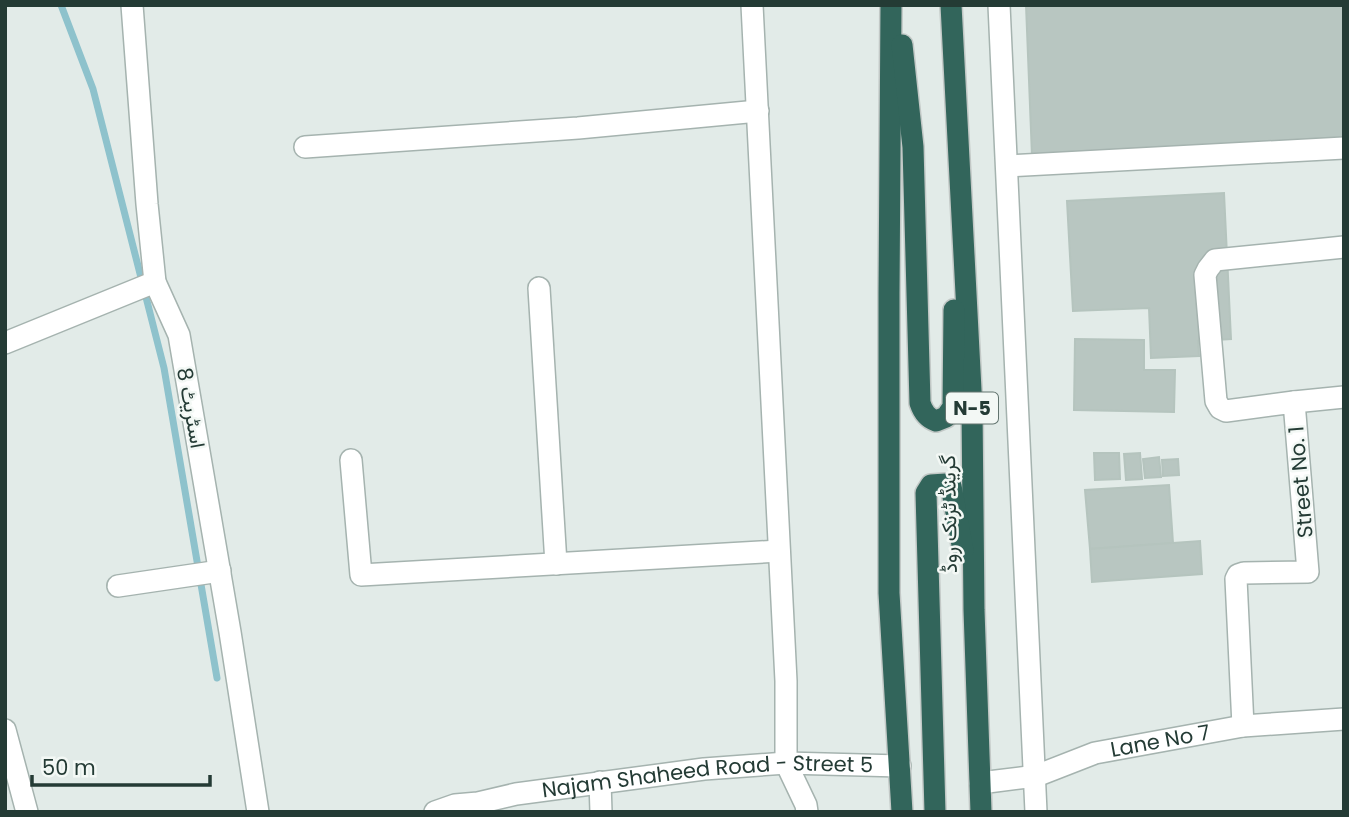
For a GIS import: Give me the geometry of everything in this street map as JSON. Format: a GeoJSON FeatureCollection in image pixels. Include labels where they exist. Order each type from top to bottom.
{"type":"FeatureCollection","features":[{"type":"Feature","properties":{"kind":"highway"},"geometry":{"type":"LineString","coordinates":[[891,5],[889,593],[902,812]]}},
{"type":"Feature","properties":{"kind":"highway"},"geometry":{"type":"LineString","coordinates":[[898,5],[913,147],[920,403],[925,414],[936,421],[946,417],[953,407],[956,91]]}},
{"type":"Feature","properties":{"kind":"highway","name":"گرینڈ ٹرنک روڈ"},"geometry":{"type":"LineString","coordinates":[[951,5],[972,409],[974,610],[981,812]]}},
{"type":"Feature","properties":{"kind":"highway"},"geometry":{"type":"LineString","coordinates":[[935,812],[926,493],[931,485],[946,484],[953,490],[974,610]]}},
{"type":"Feature","properties":{"kind":"street","name":"اسٹریٹ 8"},"geometry":{"type":"LineString","coordinates":[[132,5],[152,283],[178,335],[215,572],[258,812]]}},
{"type":"Feature","properties":{"kind":"street"},"geometry":{"type":"LineString","coordinates":[[752,5],[786,681],[786,763],[807,812]]}},
{"type":"Feature","properties":{"kind":"street"},"geometry":{"type":"LineString","coordinates":[[999,5],[1036,812]]}},
{"type":"Feature","properties":{"kind":"street"},"geometry":{"type":"LineString","coordinates":[[305,147],[578,128],[758,111]]}},
{"type":"Feature","properties":{"kind":"street"},"geometry":{"type":"LineString","coordinates":[[1007,166],[1344,148]]}},
{"type":"Feature","properties":{"kind":"street","name":"Street No. 1"},"geometry":{"type":"LineString","coordinates":[[1243,726],[1236,579],[1244,573],[1308,572],[1294,402],[1226,411],[1220,408],[1216,401],[1205,275],[1215,260],[1344,247]]}},
{"type":"Feature","properties":{"kind":"street"},"geometry":{"type":"LineString","coordinates":[[5,343],[152,283]]}},
{"type":"Feature","properties":{"kind":"street"},"geometry":{"type":"LineString","coordinates":[[539,288],[556,564]]}},
{"type":"Feature","properties":{"kind":"street"},"geometry":{"type":"LineString","coordinates":[[1294,402],[1344,397]]}},
{"type":"Feature","properties":{"kind":"street"},"geometry":{"type":"LineString","coordinates":[[351,460],[361,575],[779,551]]}},
{"type":"Feature","properties":{"kind":"street"},"geometry":{"type":"LineString","coordinates":[[118,586],[215,572]]}},
{"type":"Feature","properties":{"kind":"street","name":"Lane No 7"},"geometry":{"type":"LineString","coordinates":[[980,783],[1035,776],[1095,753],[1243,726],[1344,719]]}},
{"type":"Feature","properties":{"kind":"street"},"geometry":{"type":"LineString","coordinates":[[5,730],[27,812]]}},
{"type":"Feature","properties":{"kind":"street","name":"Najam Shaheed Road - Street 5"},"geometry":{"type":"LineString","coordinates":[[435,812],[455,805],[704,769],[786,763],[900,766]]}},
{"type":"Feature","properties":{"kind":"street"},"geometry":{"type":"LineString","coordinates":[[600,782],[601,812]]}},
{"type":"Feature","properties":{"kind":"building"},"geometry":{"type":"Polygon","coordinates":[[[1026,5],[1344,5],[1344,138],[1032,156],[1026,5]]]}},
{"type":"Feature","properties":{"kind":"building"},"geometry":{"type":"Polygon","coordinates":[[[1224,193],[1231,339],[1198,341],[1199,356],[1151,358],[1149,308],[1073,311],[1067,201],[1224,193]]]}},
{"type":"Feature","properties":{"kind":"building"},"geometry":{"type":"Polygon","coordinates":[[[1075,339],[1144,340],[1144,370],[1175,370],[1174,412],[1074,410],[1075,339]]]}},
{"type":"Feature","properties":{"kind":"building"},"geometry":{"type":"Polygon","coordinates":[[[1094,453],[1119,453],[1120,479],[1095,480],[1094,453]]]}},
{"type":"Feature","properties":{"kind":"building"},"geometry":{"type":"Polygon","coordinates":[[[1140,453],[1142,479],[1126,480],[1124,454],[1140,453]]]}},
{"type":"Feature","properties":{"kind":"building"},"geometry":{"type":"Polygon","coordinates":[[[1159,457],[1161,477],[1145,478],[1143,459],[1159,457]]]}},
{"type":"Feature","properties":{"kind":"building"},"geometry":{"type":"Polygon","coordinates":[[[1178,459],[1179,475],[1163,476],[1162,460],[1178,459]]]}},
{"type":"Feature","properties":{"kind":"building"},"geometry":{"type":"Polygon","coordinates":[[[1169,485],[1173,543],[1090,549],[1085,490],[1169,485]]]}},
{"type":"Feature","properties":{"kind":"building"},"geometry":{"type":"Polygon","coordinates":[[[1200,541],[1202,574],[1092,582],[1090,549],[1200,541]]]}},
{"type":"Feature","properties":{"kind":"waterway"},"geometry":{"type":"LineString","coordinates":[[61,5],[93,89],[164,368],[217,678]]}}]}
